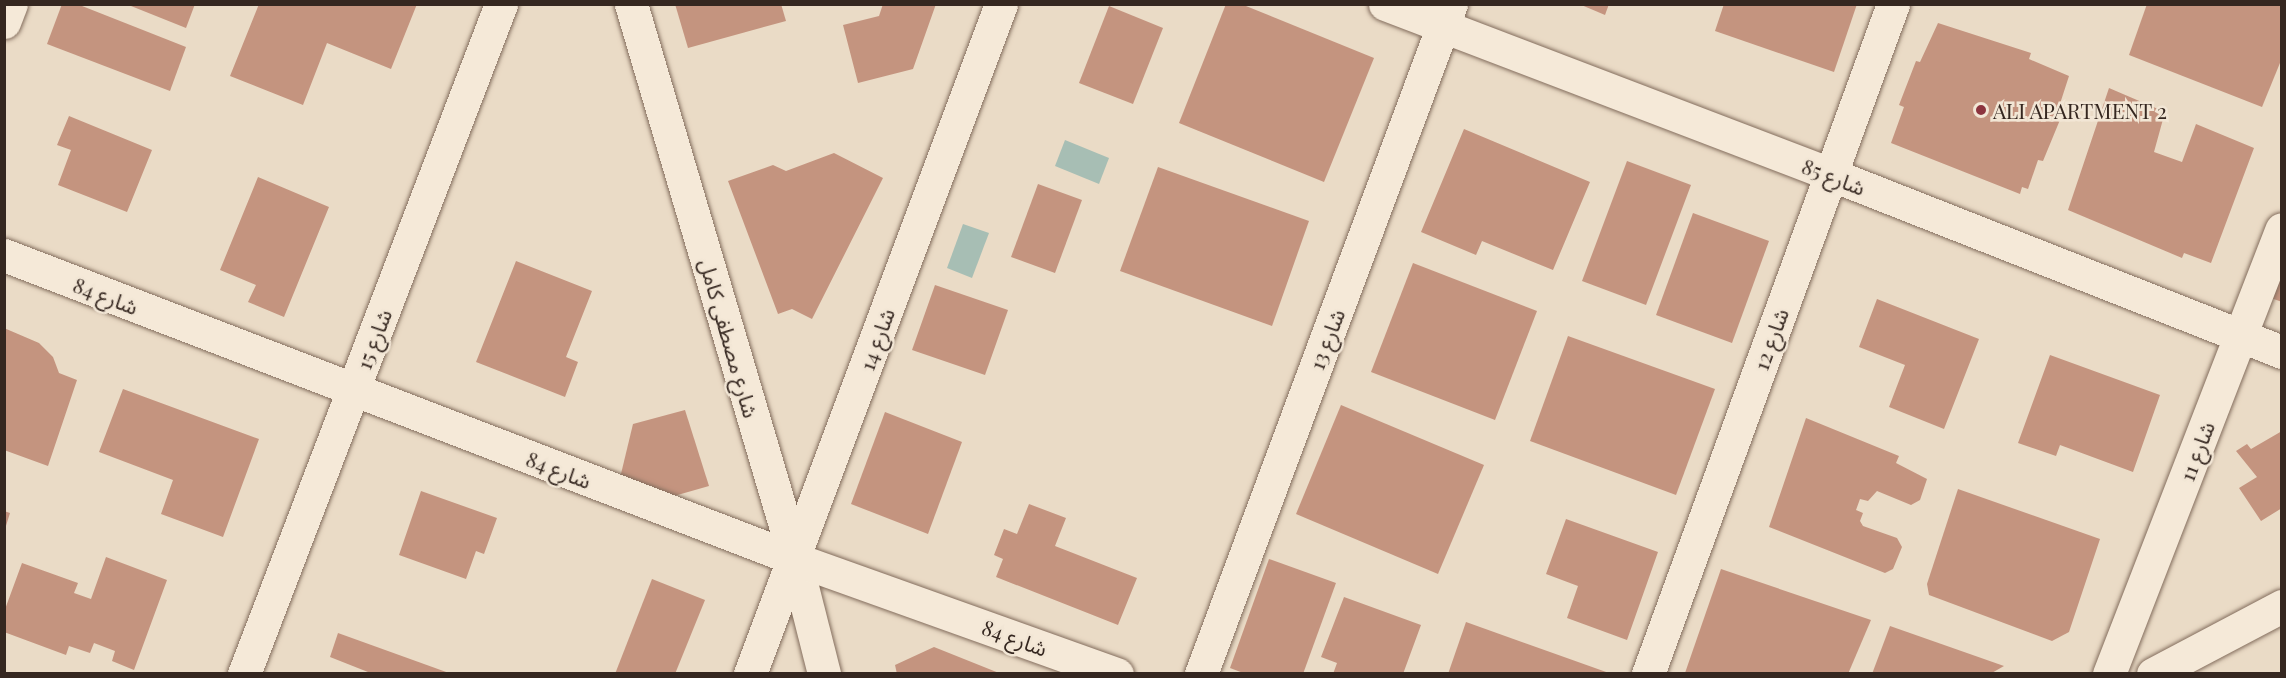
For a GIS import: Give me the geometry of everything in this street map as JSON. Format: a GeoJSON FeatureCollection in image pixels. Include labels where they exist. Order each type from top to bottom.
{"type":"FeatureCollection","features":[{"type":"Feature","properties":{"kind":"street"},"geometry":{"type":"LineString","coordinates":[[4,22],[11,4]]}},
{"type":"Feature","properties":{"kind":"street","name":"شارع 15"},"geometry":{"type":"LineString","coordinates":[[244,674],[501,4]]}},
{"type":"Feature","properties":{"kind":"street","name":"شارع مصطفى كامل"},"geometry":{"type":"LineString","coordinates":[[631,4],[795,559],[824,674]]}},
{"type":"Feature","properties":{"kind":"street","name":"شارع 14"},"geometry":{"type":"LineString","coordinates":[[750,674],[1001,4]]}},
{"type":"Feature","properties":{"kind":"street","name":"شارع 85"},"geometry":{"type":"LineString","coordinates":[[1384,4],[1447,16],[1830,174],[2282,352]]}},
{"type":"Feature","properties":{"kind":"street","name":"شارع 12"},"geometry":{"type":"LineString","coordinates":[[1648,674],[1893,4]]}},
{"type":"Feature","properties":{"kind":"street","name":"شارع 13"},"geometry":{"type":"LineString","coordinates":[[1201,674],[1447,16]]}},
{"type":"Feature","properties":{"kind":"street","name":"شارع 11"},"geometry":{"type":"LineString","coordinates":[[2109,674],[2282,229]]}},
{"type":"Feature","properties":{"kind":"street","name":"شارع 84"},"geometry":{"type":"LineString","coordinates":[[4,255],[795,559],[1118,674]]}},
{"type":"Feature","properties":{"kind":"street"},"geometry":{"type":"LineString","coordinates":[[2153,674],[2282,606]]}},
{"type":"Feature","properties":{"kind":"shaded area"},"geometry":{"type":"Polygon","coordinates":[[[1065,140],[1109,158],[1099,184],[1055,166],[1065,140]]]}},
{"type":"Feature","properties":{"kind":"shaded area"},"geometry":{"type":"Polygon","coordinates":[[[963,224],[989,233],[972,278],[947,268],[963,224]]]}},
{"type":"Feature","properties":{"kind":"building"},"geometry":{"type":"Polygon","coordinates":[[[62,4],[77,4],[186,47],[170,91],[47,44],[62,4]]]}},
{"type":"Feature","properties":{"kind":"building"},"geometry":{"type":"Polygon","coordinates":[[[126,4],[195,4],[186,28],[126,4]]]}},
{"type":"Feature","properties":{"kind":"building"},"geometry":{"type":"Polygon","coordinates":[[[259,4],[417,4],[391,69],[327,43],[303,105],[230,76],[259,4]]]}},
{"type":"Feature","properties":{"kind":"building"},"geometry":{"type":"Polygon","coordinates":[[[675,4],[781,4],[786,21],[688,48],[675,4]]]}},
{"type":"Feature","properties":{"kind":"building"},"geometry":{"type":"Polygon","coordinates":[[[883,4],[936,4],[913,69],[858,83],[843,25],[879,16],[883,4]]]}},
{"type":"Feature","properties":{"kind":"building"},"geometry":{"type":"Polygon","coordinates":[[[1226,4],[1241,4],[1374,58],[1324,182],[1179,123],[1226,4]]]}},
{"type":"Feature","properties":{"kind":"building"},"geometry":{"type":"Polygon","coordinates":[[[1579,4],[1609,4],[1605,15],[1579,4]]]}},
{"type":"Feature","properties":{"kind":"building"},"geometry":{"type":"Polygon","coordinates":[[[1724,4],[1857,4],[1834,72],[1715,31],[1724,4]]]}},
{"type":"Feature","properties":{"kind":"building"},"geometry":{"type":"Polygon","coordinates":[[[2147,4],[2282,4],[2282,58],[2262,107],[2129,55],[2147,4]]]}},
{"type":"Feature","properties":{"kind":"building"},"geometry":{"type":"Polygon","coordinates":[[[1109,6],[1163,28],[1133,104],[1079,83],[1109,6]]]}},
{"type":"Feature","properties":{"kind":"building","name":"ALI APARTMENT 2"},"geometry":{"type":"Polygon","coordinates":[[[1938,23],[2031,53],[2029,59],[2069,76],[2057,113],[2062,115],[2043,161],[2038,160],[2028,189],[2022,187],[2020,194],[1891,143],[1904,107],[1899,105],[1916,61],[1920,62],[1938,23]]]}},
{"type":"Feature","properties":{"kind":"building"},"geometry":{"type":"Polygon","coordinates":[[[2109,88],[2165,112],[2154,152],[2182,162],[2196,124],[2254,148],[2211,263],[2184,253],[2182,258],[2068,210],[2109,88]]]}},
{"type":"Feature","properties":{"kind":"building"},"geometry":{"type":"Polygon","coordinates":[[[69,116],[152,150],[127,212],[58,185],[71,150],[57,145],[69,116]]]}},
{"type":"Feature","properties":{"kind":"building"},"geometry":{"type":"Polygon","coordinates":[[[1464,129],[1590,182],[1553,270],[1482,241],[1476,255],[1421,232],[1464,129]]]}},
{"type":"Feature","properties":{"kind":"building"},"geometry":{"type":"Polygon","coordinates":[[[834,153],[883,178],[812,319],[792,309],[778,314],[728,181],[773,165],[786,171],[834,153]]]}},
{"type":"Feature","properties":{"kind":"building"},"geometry":{"type":"Polygon","coordinates":[[[1627,161],[1691,185],[1646,305],[1582,281],[1627,161]]]}},
{"type":"Feature","properties":{"kind":"building"},"geometry":{"type":"Polygon","coordinates":[[[1158,167],[1309,221],[1272,326],[1120,271],[1158,167]]]}},
{"type":"Feature","properties":{"kind":"building"},"geometry":{"type":"Polygon","coordinates":[[[258,177],[329,207],[284,317],[248,302],[256,285],[220,270],[258,177]]]}},
{"type":"Feature","properties":{"kind":"building"},"geometry":{"type":"Polygon","coordinates":[[[1038,184],[1082,200],[1055,273],[1011,257],[1038,184]]]}},
{"type":"Feature","properties":{"kind":"building"},"geometry":{"type":"Polygon","coordinates":[[[1693,213],[1769,241],[1732,343],[1656,315],[1693,213]]]}},
{"type":"Feature","properties":{"kind":"building"},"geometry":{"type":"Polygon","coordinates":[[[516,261],[592,291],[566,357],[578,362],[565,397],[476,362],[516,261]]]}},
{"type":"Feature","properties":{"kind":"building"},"geometry":{"type":"Polygon","coordinates":[[[1413,263],[1537,311],[1495,420],[1371,372],[1413,263]]]}},
{"type":"Feature","properties":{"kind":"building"},"geometry":{"type":"Polygon","coordinates":[[[2282,271],[2282,302],[2271,298],[2282,271]]]}},
{"type":"Feature","properties":{"kind":"building"},"geometry":{"type":"Polygon","coordinates":[[[935,285],[1008,310],[985,375],[912,350],[935,285]]]}},
{"type":"Feature","properties":{"kind":"building"},"geometry":{"type":"Polygon","coordinates":[[[1877,299],[1979,339],[1944,429],[1889,407],[1905,365],[1859,347],[1877,299]]]}},
{"type":"Feature","properties":{"kind":"building"},"geometry":{"type":"Polygon","coordinates":[[[4,328],[39,343],[53,357],[59,373],[77,380],[48,466],[4,450],[4,328]]]}},
{"type":"Feature","properties":{"kind":"building"},"geometry":{"type":"Polygon","coordinates":[[[1568,336],[1715,389],[1676,495],[1530,441],[1568,336]]]}},
{"type":"Feature","properties":{"kind":"building"},"geometry":{"type":"Polygon","coordinates":[[[2050,355],[2160,395],[2133,472],[2060,445],[2056,456],[2018,443],[2050,355]]]}},
{"type":"Feature","properties":{"kind":"building"},"geometry":{"type":"Polygon","coordinates":[[[123,389],[259,439],[223,537],[161,514],[173,480],[99,452],[123,389]]]}},
{"type":"Feature","properties":{"kind":"building"},"geometry":{"type":"Polygon","coordinates":[[[1341,405],[1484,465],[1438,574],[1296,514],[1341,405]]]}},
{"type":"Feature","properties":{"kind":"building"},"geometry":{"type":"Polygon","coordinates":[[[685,410],[709,486],[660,500],[620,478],[633,424],[685,410]]]}},
{"type":"Feature","properties":{"kind":"building"},"geometry":{"type":"Polygon","coordinates":[[[885,412],[962,442],[928,534],[851,504],[885,412]]]}},
{"type":"Feature","properties":{"kind":"building"},"geometry":{"type":"Polygon","coordinates":[[[1806,418],[1899,456],[1896,463],[1927,479],[1920,500],[1911,505],[1877,491],[1868,501],[1860,499],[1856,510],[1863,513],[1860,521],[1863,526],[1897,538],[1902,547],[1893,569],[1885,573],[1769,527],[1806,418]]]}},
{"type":"Feature","properties":{"kind":"building"},"geometry":{"type":"Polygon","coordinates":[[[2282,431],[2282,508],[2261,521],[2239,488],[2257,477],[2236,451],[2247,444],[2251,449],[2282,431]]]}},
{"type":"Feature","properties":{"kind":"building"},"geometry":{"type":"Polygon","coordinates":[[[1958,489],[2100,539],[2069,632],[2052,641],[1929,595],[1927,584],[1958,489]]]}},
{"type":"Feature","properties":{"kind":"building"},"geometry":{"type":"Polygon","coordinates":[[[421,491],[497,518],[484,554],[476,551],[466,579],[399,555],[421,491]]]}},
{"type":"Feature","properties":{"kind":"building"},"geometry":{"type":"Polygon","coordinates":[[[1029,504],[1066,518],[1055,546],[1137,578],[1118,625],[996,577],[1003,559],[994,555],[1004,529],[1017,534],[1029,504]]]}},
{"type":"Feature","properties":{"kind":"building"},"geometry":{"type":"Polygon","coordinates":[[[4,511],[10,513],[5,529],[4,529],[4,511]]]}},
{"type":"Feature","properties":{"kind":"building"},"geometry":{"type":"Polygon","coordinates":[[[1566,519],[1658,552],[1627,640],[1567,618],[1578,586],[1546,574],[1566,519]]]}},
{"type":"Feature","properties":{"kind":"building"},"geometry":{"type":"Polygon","coordinates":[[[106,557],[167,580],[134,670],[112,661],[115,651],[94,643],[90,653],[69,646],[66,655],[4,632],[4,612],[22,563],[78,583],[74,593],[91,599],[106,557]]]}},
{"type":"Feature","properties":{"kind":"building"},"geometry":{"type":"Polygon","coordinates":[[[1269,559],[1336,583],[1303,674],[1246,674],[1230,668],[1269,559]]]}},
{"type":"Feature","properties":{"kind":"building"},"geometry":{"type":"Polygon","coordinates":[[[1721,569],[1871,620],[1848,674],[1685,673],[1721,569]]]}},
{"type":"Feature","properties":{"kind":"building"},"geometry":{"type":"Polygon","coordinates":[[[652,579],[705,600],[675,674],[615,674],[652,579]]]}},
{"type":"Feature","properties":{"kind":"building"},"geometry":{"type":"Polygon","coordinates":[[[1344,597],[1421,625],[1403,674],[1333,674],[1337,663],[1321,657],[1344,597]]]}},
{"type":"Feature","properties":{"kind":"building"},"geometry":{"type":"Polygon","coordinates":[[[1466,622],[1609,673],[1609,674],[1448,674],[1466,622]]]}},
{"type":"Feature","properties":{"kind":"building"},"geometry":{"type":"Polygon","coordinates":[[[1890,626],[2004,666],[1990,674],[1872,674],[1890,626]]]}},
{"type":"Feature","properties":{"kind":"building"},"geometry":{"type":"Polygon","coordinates":[[[338,633],[449,674],[373,674],[330,657],[338,633]]]}},
{"type":"Feature","properties":{"kind":"building"},"geometry":{"type":"Polygon","coordinates":[[[934,647],[999,674],[897,674],[895,665],[934,647]]]}},
{"type":"Feature","properties":{"kind":"place","name":"ALI APARTMENT 2"},"geometry":{"type":"Point","coordinates":[1981,110]}}]}
